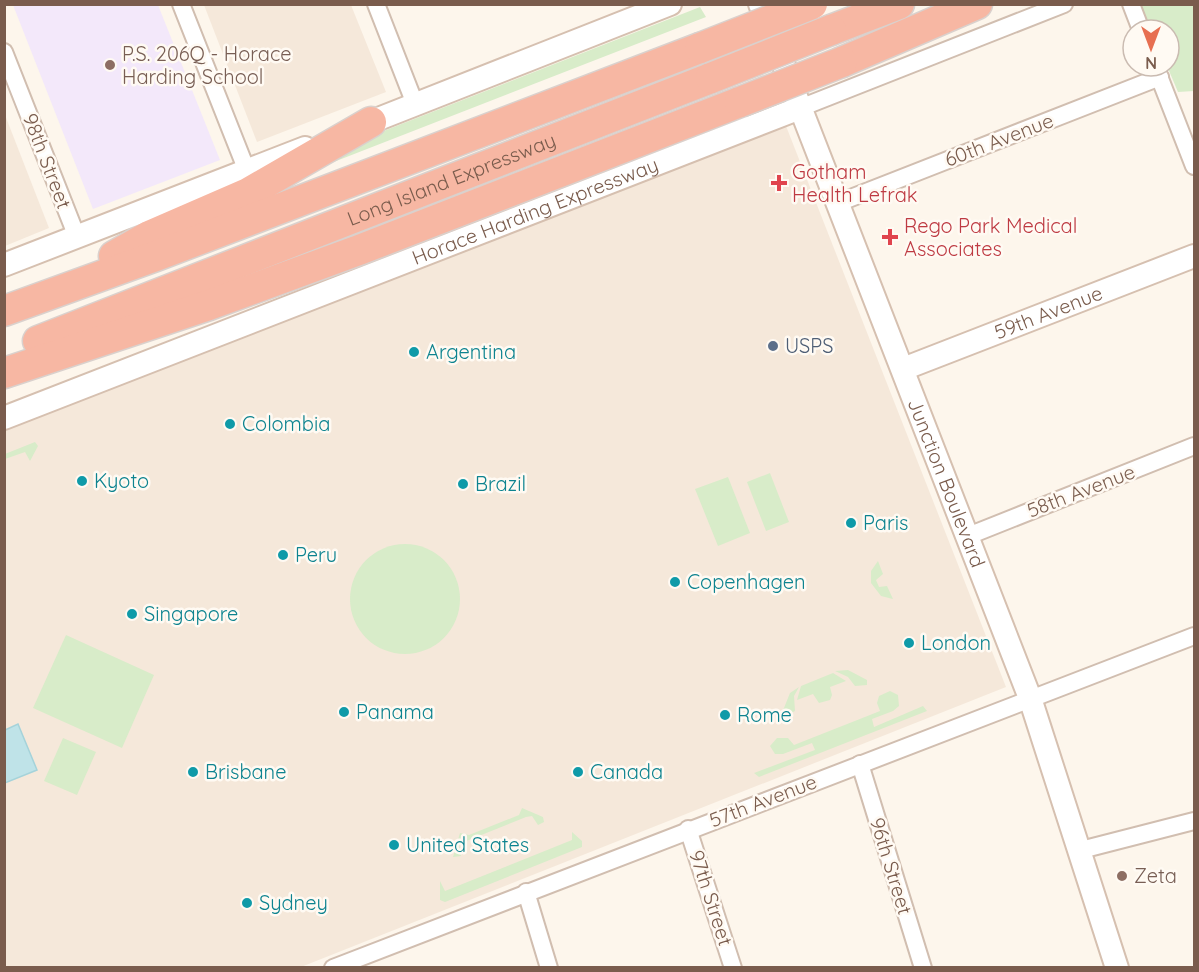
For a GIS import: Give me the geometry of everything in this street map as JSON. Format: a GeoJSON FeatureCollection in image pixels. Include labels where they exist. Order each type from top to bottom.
{"type":"FeatureCollection","features":[{"type":"Feature","properties":{"kind":"highway","name":"Long Island Expressway"},"geometry":{"type":"LineString","coordinates":[[4,310],[156,256],[812,4]]}},
{"type":"Feature","properties":{"kind":"highway","name":"Long Island Expressway"},"geometry":{"type":"LineString","coordinates":[[4,355],[898,4]]}},
{"type":"Feature","properties":{"kind":"highway"},"geometry":{"type":"LineString","coordinates":[[4,373],[159,322],[359,250],[842,62],[977,4]]}},
{"type":"Feature","properties":{"kind":"highway"},"geometry":{"type":"LineString","coordinates":[[896,40],[999,4]]}},
{"type":"Feature","properties":{"kind":"highway"},"geometry":{"type":"LineString","coordinates":[[51,292],[149,236],[248,193],[371,122]]}},
{"type":"Feature","properties":{"kind":"highway"},"geometry":{"type":"LineString","coordinates":[[4,394],[289,282],[359,250]]}},
{"type":"Feature","properties":{"kind":"main road"},"geometry":{"type":"LineString","coordinates":[[4,266],[670,4]]}},
{"type":"Feature","properties":{"kind":"main road","name":"Junction Boulevard"},"geometry":{"type":"LineString","coordinates":[[760,4],[1030,698],[1081,850],[1117,968]]}},
{"type":"Feature","properties":{"kind":"main road","name":"Horace Harding Expressway"},"geometry":{"type":"LineString","coordinates":[[4,418],[800,108]]}},
{"type":"Feature","properties":{"kind":"main road","name":"59th Avenue"},"geometry":{"type":"LineString","coordinates":[[903,369],[1194,256]]}},
{"type":"Feature","properties":{"kind":"street"},"geometry":{"type":"LineString","coordinates":[[181,4],[247,171]]}},
{"type":"Feature","properties":{"kind":"street"},"geometry":{"type":"LineString","coordinates":[[376,4],[415,104]]}},
{"type":"Feature","properties":{"kind":"street","name":"Horace Harding Expressway"},"geometry":{"type":"LineString","coordinates":[[800,108],[1064,4]]}},
{"type":"Feature","properties":{"kind":"street","name":"98th Street"},"geometry":{"type":"LineString","coordinates":[[4,52],[77,237]]}},
{"type":"Feature","properties":{"kind":"street","name":"60th Avenue"},"geometry":{"type":"LineString","coordinates":[[838,203],[1143,78]]}},
{"type":"Feature","properties":{"kind":"street"},"geometry":{"type":"LineString","coordinates":[[1160,78],[1194,166]]}},
{"type":"Feature","properties":{"kind":"street","name":"58th Avenue"},"geometry":{"type":"LineString","coordinates":[[968,536],[1194,446]]}},
{"type":"Feature","properties":{"kind":"street","name":"57th Avenue"},"geometry":{"type":"LineString","coordinates":[[333,968],[356,963],[526,892],[1194,636]]}},
{"type":"Feature","properties":{"kind":"street","name":"96th Street"},"geometry":{"type":"LineString","coordinates":[[860,764],[923,968]]}},
{"type":"Feature","properties":{"kind":"street"},"geometry":{"type":"LineString","coordinates":[[1081,850],[1194,821]]}},
{"type":"Feature","properties":{"kind":"street","name":"97th Street"},"geometry":{"type":"LineString","coordinates":[[688,830],[733,968]]}},
{"type":"Feature","properties":{"kind":"street"},"geometry":{"type":"LineString","coordinates":[[526,892],[549,968]]}},
{"type":"Feature","properties":{"kind":"shaded area","name":"P.S. 206Q - Horace Harding School"},"geometry":{"type":"Polygon","coordinates":[[[13,5],[158,5],[220,160],[93,209],[13,5]]]}},
{"type":"Feature","properties":{"kind":"shaded area"},"geometry":{"type":"Polygon","coordinates":[[[204,5],[351,5],[386,92],[257,142],[204,5]]]}},
{"type":"Feature","properties":{"kind":"shaded area"},"geometry":{"type":"Polygon","coordinates":[[[5,115],[49,228],[4,246],[5,115]]]}},
{"type":"Feature","properties":{"kind":"shaded area"},"geometry":{"type":"Polygon","coordinates":[[[786,126],[1006,687],[301,967],[5,968],[5,425],[786,126]]]}},
{"type":"Feature","properties":{"kind":"green space"},"geometry":{"type":"Polygon","coordinates":[[[1140,5],[1194,5],[1194,91],[1178,92],[1172,78],[1181,78],[1181,18],[1146,18],[1140,5]]]}},
{"type":"Feature","properties":{"kind":"green space"},"geometry":{"type":"Polygon","coordinates":[[[700,7],[706,17],[308,172],[376,134],[700,7]]]}},
{"type":"Feature","properties":{"kind":"green space"},"geometry":{"type":"Polygon","coordinates":[[[35,442],[38,446],[30,461],[25,452],[5,459],[5,454],[35,442]]]}},
{"type":"Feature","properties":{"kind":"green space"},"geometry":{"type":"Polygon","coordinates":[[[770,473],[789,522],[766,531],[747,482],[770,473]]]}},
{"type":"Feature","properties":{"kind":"green space"},"geometry":{"type":"Polygon","coordinates":[[[728,477],[750,533],[718,546],[695,489],[728,477]]]}},
{"type":"Feature","properties":{"kind":"green space"},"geometry":{"type":"Polygon","coordinates":[[[405,544],[426,548],[444,560],[456,578],[460,599],[456,620],[444,638],[426,650],[405,654],[384,650],[366,638],[354,620],[350,599],[354,578],[366,560],[384,548],[405,544]]]}},
{"type":"Feature","properties":{"kind":"green space"},"geometry":{"type":"Polygon","coordinates":[[[878,561],[883,574],[876,580],[879,587],[887,586],[893,599],[881,596],[871,583],[871,571],[878,561]]]}},
{"type":"Feature","properties":{"kind":"green space"},"geometry":{"type":"Polygon","coordinates":[[[66,635],[154,675],[122,748],[33,708],[66,635]]]}},
{"type":"Feature","properties":{"kind":"green space"},"geometry":{"type":"Polygon","coordinates":[[[848,670],[867,680],[867,685],[855,686],[848,677],[835,671],[848,670]]]}},
{"type":"Feature","properties":{"kind":"green space"},"geometry":{"type":"Polygon","coordinates":[[[833,673],[846,681],[830,687],[832,695],[830,700],[819,703],[813,694],[797,700],[801,686],[833,673]]]}},
{"type":"Feature","properties":{"kind":"green space"},"geometry":{"type":"Polygon","coordinates":[[[799,687],[794,696],[795,711],[784,717],[782,713],[790,693],[799,687]]]}},
{"type":"Feature","properties":{"kind":"green space"},"geometry":{"type":"Polygon","coordinates":[[[890,691],[898,695],[899,706],[893,711],[872,719],[874,727],[923,706],[927,711],[759,777],[754,773],[815,750],[812,743],[783,754],[775,754],[770,746],[777,738],[788,738],[794,745],[880,711],[877,703],[879,696],[890,691]]]}},
{"type":"Feature","properties":{"kind":"green space"},"geometry":{"type":"Polygon","coordinates":[[[63,738],[96,752],[77,795],[44,781],[63,738]]]}},
{"type":"Feature","properties":{"kind":"green space"},"geometry":{"type":"Polygon","coordinates":[[[522,808],[543,817],[544,822],[538,825],[532,816],[526,817],[459,844],[461,856],[453,857],[460,833],[469,835],[519,815],[522,808]]]}},
{"type":"Feature","properties":{"kind":"green space"},"geometry":{"type":"Polygon","coordinates":[[[572,832],[582,841],[582,847],[445,902],[440,900],[440,881],[445,891],[572,840],[572,832]]]}},
{"type":"Feature","properties":{"kind":"water"},"geometry":{"type":"Polygon","coordinates":[[[18,724],[37,770],[5,783],[5,730],[18,724]]]}},
{"type":"Feature","properties":{"kind":"place","name":"P.S. 206Q - Horace Harding School"},"geometry":{"type":"Point","coordinates":[110,65]}},
{"type":"Feature","properties":{"kind":"place","name":"Gotham Health Lefrak"},"geometry":{"type":"Point","coordinates":[779,183]}},
{"type":"Feature","properties":{"kind":"place","name":"Rego Park Medical Associates"},"geometry":{"type":"Point","coordinates":[890,237]}},
{"type":"Feature","properties":{"kind":"place","name":"USPS"},"geometry":{"type":"Point","coordinates":[773,346]}},
{"type":"Feature","properties":{"kind":"place","name":"Argentina"},"geometry":{"type":"Point","coordinates":[414,352]}},
{"type":"Feature","properties":{"kind":"place","name":"Colombia"},"geometry":{"type":"Point","coordinates":[230,424]}},
{"type":"Feature","properties":{"kind":"place","name":"Kyoto"},"geometry":{"type":"Point","coordinates":[82,481]}},
{"type":"Feature","properties":{"kind":"place","name":"Brazil"},"geometry":{"type":"Point","coordinates":[463,484]}},
{"type":"Feature","properties":{"kind":"place","name":"Paris"},"geometry":{"type":"Point","coordinates":[851,523]}},
{"type":"Feature","properties":{"kind":"place","name":"Peru"},"geometry":{"type":"Point","coordinates":[283,555]}},
{"type":"Feature","properties":{"kind":"place","name":"Copenhagen"},"geometry":{"type":"Point","coordinates":[675,582]}},
{"type":"Feature","properties":{"kind":"place","name":"Singapore"},"geometry":{"type":"Point","coordinates":[132,614]}},
{"type":"Feature","properties":{"kind":"place","name":"London"},"geometry":{"type":"Point","coordinates":[909,643]}},
{"type":"Feature","properties":{"kind":"place","name":"Panama"},"geometry":{"type":"Point","coordinates":[344,712]}},
{"type":"Feature","properties":{"kind":"place","name":"Rome"},"geometry":{"type":"Point","coordinates":[725,715]}},
{"type":"Feature","properties":{"kind":"place","name":"Brisbane"},"geometry":{"type":"Point","coordinates":[193,772]}},
{"type":"Feature","properties":{"kind":"place","name":"Canada"},"geometry":{"type":"Point","coordinates":[578,772]}},
{"type":"Feature","properties":{"kind":"place","name":"United States"},"geometry":{"type":"Point","coordinates":[394,845]}},
{"type":"Feature","properties":{"kind":"place","name":"Zeta"},"geometry":{"type":"Point","coordinates":[1122,876]}},
{"type":"Feature","properties":{"kind":"place","name":"Sydney"},"geometry":{"type":"Point","coordinates":[247,903]}}]}
